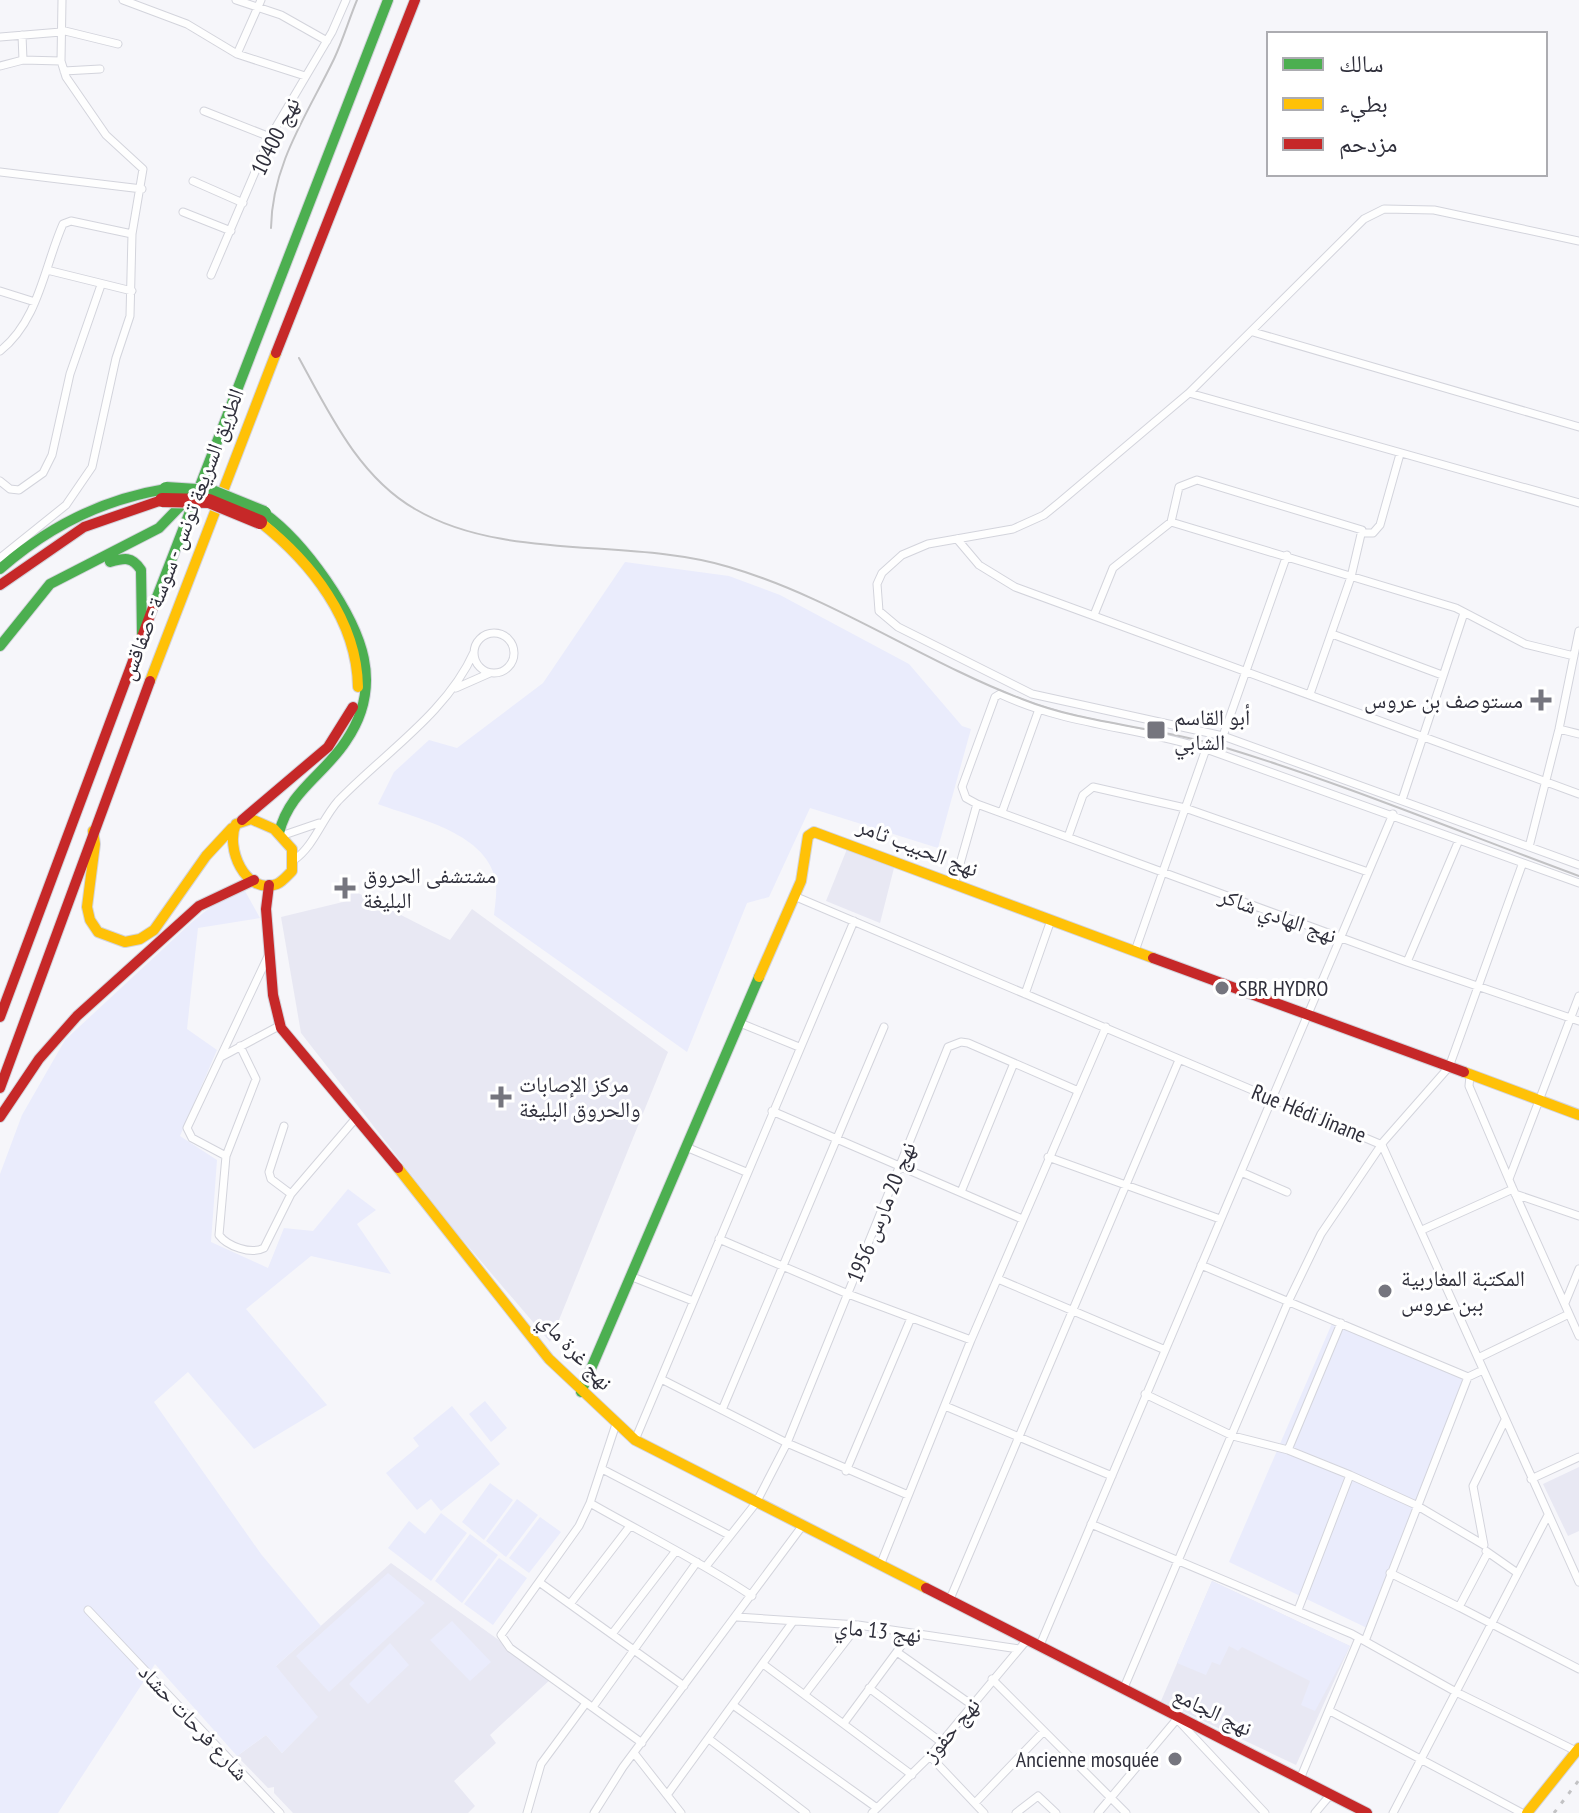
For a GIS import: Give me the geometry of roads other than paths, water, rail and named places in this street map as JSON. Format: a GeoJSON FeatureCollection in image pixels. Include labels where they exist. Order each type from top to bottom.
{"type":"FeatureCollection","features":[{"type":"Feature","properties":{"kind":"main road","name":"الطريق السريعة تونس - سوسة - صفاقس"},"geometry":{"type":"LineString","coordinates":[[0,1017],[201,480],[388,0]]}},
{"type":"Feature","properties":{"kind":"main road","name":"الطريق السريعة تونس - سوسة - صفاقس"},"geometry":{"type":"LineString","coordinates":[[0,1088],[92,829],[257,395],[415,0]]}},
{"type":"Feature","properties":{"kind":"main road"},"geometry":{"type":"LineString","coordinates":[[1,647],[45,588],[64,575],[159,531],[181,509],[201,480]]}},
{"type":"Feature","properties":{"kind":"main road"},"geometry":{"type":"LineString","coordinates":[[0,569],[4,559],[91,512],[131,496],[223,494],[300,544],[353,617],[362,636],[368,667],[365,701],[352,733],[336,754],[292,797],[280,835]]}},
{"type":"Feature","properties":{"kind":"main road"},"geometry":{"type":"LineString","coordinates":[[0,585],[84,527],[164,495]]}},
{"type":"Feature","properties":{"kind":"main road"},"geometry":{"type":"LineString","coordinates":[[92,829],[96,847],[87,894],[89,915],[101,934],[129,942],[143,939],[159,925],[199,865],[237,824],[306,769],[335,739],[351,714],[359,680],[353,644],[339,615],[296,554],[262,517]]}},
{"type":"Feature","properties":{"kind":"main road"},"geometry":{"type":"LineString","coordinates":[[1,647],[16,640],[50,593],[65,583],[122,558],[138,564],[144,574],[142,640]]}},
{"type":"Feature","properties":{"kind":"main road"},"geometry":{"type":"LineString","coordinates":[[0,1117],[39,1059],[77,1016],[199,906],[260,882],[285,880],[294,860],[280,835],[256,821],[237,824]]}},
{"type":"Feature","properties":{"kind":"main road"},"geometry":{"type":"LineString","coordinates":[[237,824],[230,837],[233,855],[260,882]]}},
{"type":"Feature","properties":{"kind":"main road","name":"نهج الحبيب ثامر"},"geometry":{"type":"LineString","coordinates":[[581,1392],[794,896],[804,871],[808,836],[814,832],[1579,1115]]}},
{"type":"Feature","properties":{"kind":"main road","name":"نهج غرة ماي"},"geometry":{"type":"LineString","coordinates":[[260,882],[279,1026],[424,1199],[499,1299],[581,1392],[635,1440],[881,1563],[1028,1645]]}},
{"type":"Feature","properties":{"kind":"main road","name":"نهج الجامع"},"geometry":{"type":"LineString","coordinates":[[1028,1645],[1367,1813]]}},
{"type":"Feature","properties":{"kind":"main road"},"geometry":{"type":"LineString","coordinates":[[1524,1813],[1577,1747]]}},
{"type":"Feature","properties":{"kind":"street"},"geometry":{"type":"LineString","coordinates":[[4,559],[60,511],[87,478],[96,456],[116,358],[130,316],[132,234],[142,189],[141,164],[106,135],[64,71],[61,61],[62,0]]}},
{"type":"Feature","properties":{"kind":"street"},"geometry":{"type":"LineString","coordinates":[[123,0],[187,24],[237,54],[305,76]]}},
{"type":"Feature","properties":{"kind":"street"},"geometry":{"type":"LineString","coordinates":[[236,0],[259,3],[327,41]]}},
{"type":"Feature","properties":{"kind":"street","name":"نهج 10400"},"geometry":{"type":"LineString","coordinates":[[211,275],[270,137],[327,41],[346,0]]}},
{"type":"Feature","properties":{"kind":"street"},"geometry":{"type":"LineString","coordinates":[[237,54],[259,3]]}},
{"type":"Feature","properties":{"kind":"street"},"geometry":{"type":"LineString","coordinates":[[0,37],[61,31],[118,44]]}},
{"type":"Feature","properties":{"kind":"street"},"geometry":{"type":"LineString","coordinates":[[22,35],[23,60]]}},
{"type":"Feature","properties":{"kind":"street"},"geometry":{"type":"LineString","coordinates":[[0,66],[23,60],[61,61]]}},
{"type":"Feature","properties":{"kind":"street"},"geometry":{"type":"LineString","coordinates":[[64,71],[100,69]]}},
{"type":"Feature","properties":{"kind":"street"},"geometry":{"type":"LineString","coordinates":[[204,111],[270,137]]}},
{"type":"Feature","properties":{"kind":"street"},"geometry":{"type":"LineString","coordinates":[[0,172],[142,189]]}},
{"type":"Feature","properties":{"kind":"street"},"geometry":{"type":"LineString","coordinates":[[193,181],[243,203]]}},
{"type":"Feature","properties":{"kind":"street"},"geometry":{"type":"LineString","coordinates":[[1579,241],[1434,210],[1384,209],[1364,219],[1189,393],[1044,515],[1013,529],[914,548],[882,573],[876,600],[887,619],[1032,694],[1223,736],[1579,865]]}},
{"type":"Feature","properties":{"kind":"street"},"geometry":{"type":"LineString","coordinates":[[183,212],[231,231]]}},
{"type":"Feature","properties":{"kind":"street"},"geometry":{"type":"LineString","coordinates":[[0,351],[23,326],[35,302],[61,227],[68,221],[132,234]]}},
{"type":"Feature","properties":{"kind":"street"},"geometry":{"type":"LineString","coordinates":[[47,270],[132,291]]}},
{"type":"Feature","properties":{"kind":"street"},"geometry":{"type":"LineString","coordinates":[[0,481],[10,489],[19,490],[47,465],[56,443],[70,374],[101,285]]}},
{"type":"Feature","properties":{"kind":"street"},"geometry":{"type":"LineString","coordinates":[[0,291],[35,302]]}},
{"type":"Feature","properties":{"kind":"street"},"geometry":{"type":"LineString","coordinates":[[1253,332],[1579,427]]}},
{"type":"Feature","properties":{"kind":"street"},"geometry":{"type":"LineString","coordinates":[[1189,393],[1579,503]]}},
{"type":"Feature","properties":{"kind":"street"},"geometry":{"type":"LineString","coordinates":[[1362,533],[1373,533],[1380,525],[1400,454]]}},
{"type":"Feature","properties":{"kind":"street"},"geometry":{"type":"LineString","coordinates":[[1094,615],[1113,568],[1171,522],[1179,487],[1197,480],[1357,527],[1362,533]]}},
{"type":"Feature","properties":{"kind":"street"},"geometry":{"type":"LineString","coordinates":[[1171,522],[1287,555],[1464,613],[1525,644],[1574,656]]}},
{"type":"Feature","properties":{"kind":"street"},"geometry":{"type":"LineString","coordinates":[[1310,694],[1351,577],[1362,533]]}},
{"type":"Feature","properties":{"kind":"street"},"geometry":{"type":"LineString","coordinates":[[957,539],[979,565],[997,577],[1579,794]]}},
{"type":"Feature","properties":{"kind":"street"},"geometry":{"type":"LineString","coordinates":[[1135,951],[1206,749],[1223,736],[1287,555]]}},
{"type":"Feature","properties":{"kind":"street"},"geometry":{"type":"LineString","coordinates":[[1402,800],[1464,613]]}},
{"type":"Feature","properties":{"kind":"street"},"geometry":{"type":"LineString","coordinates":[[1529,847],[1559,729],[1579,631]]}},
{"type":"Feature","properties":{"kind":"street"},"geometry":{"type":"LineString","coordinates":[[294,860],[305,851],[321,822],[450,692],[478,641],[488,634],[500,634],[511,642],[514,654],[509,667],[450,692]]}},
{"type":"Feature","properties":{"kind":"street"},"geometry":{"type":"LineString","coordinates":[[1332,634],[1442,675]]}},
{"type":"Feature","properties":{"kind":"street"},"geometry":{"type":"LineString","coordinates":[[474,652],[478,665],[490,673]]}},
{"type":"Feature","properties":{"kind":"street"},"geometry":{"type":"LineString","coordinates":[[954,885],[977,804],[966,798],[962,787],[997,694],[1038,712],[1206,749],[1579,883]]}},
{"type":"Feature","properties":{"kind":"street"},"geometry":{"type":"LineString","coordinates":[[1002,812],[1038,712]]}},
{"type":"Feature","properties":{"kind":"street"},"geometry":{"type":"LineString","coordinates":[[1559,729],[1579,734]]}},
{"type":"Feature","properties":{"kind":"street"},"geometry":{"type":"LineString","coordinates":[[1068,837],[1083,795],[1093,787],[1185,808],[1368,872]]}},
{"type":"Feature","properties":{"kind":"street","name":"نهج الهادي شاكر"},"geometry":{"type":"LineString","coordinates":[[977,804],[1476,987],[1576,1020]]}},
{"type":"Feature","properties":{"kind":"street","name":"نهج حفوز"},"geometry":{"type":"LineString","coordinates":[[875,1810],[930,1756],[992,1679],[1028,1645],[1091,1524],[1393,814]]}},
{"type":"Feature","properties":{"kind":"street"},"geometry":{"type":"LineString","coordinates":[[280,835],[321,822]]}},
{"type":"Feature","properties":{"kind":"street"},"geometry":{"type":"LineString","coordinates":[[1407,962],[1459,840]]}},
{"type":"Feature","properties":{"kind":"street"},"geometry":{"type":"LineString","coordinates":[[1123,1690],[1181,1560],[1289,1300],[1321,1234],[1382,1145],[1449,1067],[1522,865]]}},
{"type":"Feature","properties":{"kind":"street","name":"Rue Hédi Jinane"},"geometry":{"type":"LineString","coordinates":[[794,896],[1382,1145],[1579,1582]]}},
{"type":"Feature","properties":{"kind":"street"},"geometry":{"type":"LineString","coordinates":[[1025,994],[1051,920]]}},
{"type":"Feature","properties":{"kind":"street"},"geometry":{"type":"LineString","coordinates":[[635,1440],[854,921]]}},
{"type":"Feature","properties":{"kind":"street"},"geometry":{"type":"LineString","coordinates":[[226,1156],[192,1138],[187,1128],[271,950]]}},
{"type":"Feature","properties":{"kind":"street"},"geometry":{"type":"LineString","coordinates":[[1509,1179],[1539,1101],[1576,1020],[1579,996]]}},
{"type":"Feature","properties":{"kind":"street"},"geometry":{"type":"LineString","coordinates":[[740,1023],[799,1047]]}},
{"type":"Feature","properties":{"kind":"street"},"geometry":{"type":"LineString","coordinates":[[219,1058],[279,1026]]}},
{"type":"Feature","properties":{"kind":"street"},"geometry":{"type":"LineString","coordinates":[[722,1410],[884,1027]]}},
{"type":"Feature","properties":{"kind":"street"},"geometry":{"type":"LineString","coordinates":[[881,1563],[971,1340],[1076,1090],[1106,1027]]}},
{"type":"Feature","properties":{"kind":"street","name":"نهج 20 مارس 1956"},"geometry":{"type":"LineString","coordinates":[[707,1565],[756,1503],[787,1443],[948,1047],[961,1042],[1076,1090]]}},
{"type":"Feature","properties":{"kind":"street"},"geometry":{"type":"LineString","coordinates":[[240,1046],[256,1079],[226,1156],[219,1235],[223,1240],[251,1251],[260,1250],[291,1194],[356,1118]]}},
{"type":"Feature","properties":{"kind":"street"},"geometry":{"type":"LineString","coordinates":[[950,1599],[1021,1439],[1179,1060]]}},
{"type":"Feature","properties":{"kind":"street"},"geometry":{"type":"LineString","coordinates":[[961,1192],[1014,1063]]}},
{"type":"Feature","properties":{"kind":"street"},"geometry":{"type":"LineString","coordinates":[[1470,1076],[1469,1086],[1579,1336]]}},
{"type":"Feature","properties":{"kind":"street"},"geometry":{"type":"LineString","coordinates":[[772,1111],[1022,1219]]}},
{"type":"Feature","properties":{"kind":"street"},"geometry":{"type":"LineString","coordinates":[[284,1126],[269,1172],[271,1179],[291,1194]]}},
{"type":"Feature","properties":{"kind":"street"},"geometry":{"type":"LineString","coordinates":[[686,1147],[746,1172]]}},
{"type":"Feature","properties":{"kind":"street"},"geometry":{"type":"LineString","coordinates":[[1048,1157],[1220,1219]]}},
{"type":"Feature","properties":{"kind":"street"},"geometry":{"type":"LineString","coordinates":[[1241,1172],[1287,1192]]}},
{"type":"Feature","properties":{"kind":"street"},"geometry":{"type":"LineString","coordinates":[[1422,1230],[1514,1192],[1579,1216]]}},
{"type":"Feature","properties":{"kind":"street"},"geometry":{"type":"LineString","coordinates":[[719,1239],[848,1294],[971,1340]]}},
{"type":"Feature","properties":{"kind":"street"},"geometry":{"type":"LineString","coordinates":[[1201,1265],[1468,1377]]}},
{"type":"Feature","properties":{"kind":"street"},"geometry":{"type":"LineString","coordinates":[[1565,1303],[1579,1269]]}},
{"type":"Feature","properties":{"kind":"street"},"geometry":{"type":"LineString","coordinates":[[630,1276],[693,1301]]}},
{"type":"Feature","properties":{"kind":"street"},"geometry":{"type":"LineString","coordinates":[[998,1279],[1163,1349]]}},
{"type":"Feature","properties":{"kind":"street"},"geometry":{"type":"LineString","coordinates":[[1478,1358],[1569,1314]]}},
{"type":"Feature","properties":{"kind":"street"},"geometry":{"type":"LineString","coordinates":[[846,1471],[911,1318]]}},
{"type":"Feature","properties":{"kind":"street"},"geometry":{"type":"LineString","coordinates":[[1288,1450],[1341,1323]]}},
{"type":"Feature","properties":{"kind":"street"},"geometry":{"type":"LineString","coordinates":[[1300,1779],[1390,1573],[1468,1377],[1483,1370]]}},
{"type":"Feature","properties":{"kind":"street"},"geometry":{"type":"LineString","coordinates":[[661,1379],[846,1471],[908,1495]]}},
{"type":"Feature","properties":{"kind":"street"},"geometry":{"type":"LineString","coordinates":[[1145,1394],[1233,1436],[1288,1450],[1350,1475],[1416,1505],[1484,1545]]}},
{"type":"Feature","properties":{"kind":"street"},"geometry":{"type":"LineString","coordinates":[[945,1406],[1112,1476]]}},
{"type":"Feature","properties":{"kind":"street"},"geometry":{"type":"LineString","coordinates":[[1505,1419],[1473,1486],[1487,1554],[1516,1572]]}},
{"type":"Feature","properties":{"kind":"street"},"geometry":{"type":"LineString","coordinates":[[616,1424],[590,1503],[569,1542],[504,1627],[503,1641],[642,1743]]}},
{"type":"Feature","properties":{"kind":"street"},"geometry":{"type":"LineString","coordinates":[[1531,1479],[1579,1457]]}},
{"type":"Feature","properties":{"kind":"street"},"geometry":{"type":"LineString","coordinates":[[602,1469],[729,1535]]}},
{"type":"Feature","properties":{"kind":"street"},"geometry":{"type":"LineString","coordinates":[[1298,1610],[1350,1475]]}},
{"type":"Feature","properties":{"kind":"street"},"geometry":{"type":"LineString","coordinates":[[590,1503],[675,1552],[707,1565],[752,1596]]}},
{"type":"Feature","properties":{"kind":"street"},"geometry":{"type":"LineString","coordinates":[[1393,1813],[1548,1515]]}},
{"type":"Feature","properties":{"kind":"street"},"geometry":{"type":"LineString","coordinates":[[1091,1524],[1362,1639],[1456,1692],[1577,1747]]}},
{"type":"Feature","properties":{"kind":"street"},"geometry":{"type":"LineString","coordinates":[[594,1813],[634,1753],[803,1525]]}},
{"type":"Feature","properties":{"kind":"street"},"geometry":{"type":"LineString","coordinates":[[570,1604],[630,1526]]}},
{"type":"Feature","properties":{"kind":"street"},"geometry":{"type":"LineString","coordinates":[[612,1634],[675,1552]]}},
{"type":"Feature","properties":{"kind":"street"},"geometry":{"type":"LineString","coordinates":[[1459,1607],[1487,1554]]}},
{"type":"Feature","properties":{"kind":"street"},"geometry":{"type":"LineString","coordinates":[[527,1813],[541,1764],[633,1651],[697,1562]]}},
{"type":"Feature","properties":{"kind":"street"},"geometry":{"type":"LineString","coordinates":[[1390,1573],[1579,1669]]}},
{"type":"Feature","properties":{"kind":"street"},"geometry":{"type":"LineString","coordinates":[[539,1582],[684,1686]]}},
{"type":"Feature","properties":{"kind":"street","name":"شارع فرحات حشاد"},"geometry":{"type":"LineString","coordinates":[[88,1610],[280,1813]]}},
{"type":"Feature","properties":{"kind":"street","name":"نهج 13 ماي"},"geometry":{"type":"LineString","coordinates":[[737,1617],[858,1625],[910,1634],[1028,1645]]}},
{"type":"Feature","properties":{"kind":"street"},"geometry":{"type":"LineString","coordinates":[[667,1795],[792,1623]]}},
{"type":"Feature","properties":{"kind":"street"},"geometry":{"type":"LineString","coordinates":[[805,1694],[858,1625]]}},
{"type":"Feature","properties":{"kind":"street"},"geometry":{"type":"LineString","coordinates":[[844,1723],[910,1634]]}},
{"type":"Feature","properties":{"kind":"street"},"geometry":{"type":"LineString","coordinates":[[897,1652],[972,1705]]}},
{"type":"Feature","properties":{"kind":"street"},"geometry":{"type":"LineString","coordinates":[[763,1664],[912,1775]]}},
{"type":"Feature","properties":{"kind":"street"},"geometry":{"type":"LineString","coordinates":[[992,1679],[1126,1813]]}},
{"type":"Feature","properties":{"kind":"street"},"geometry":{"type":"LineString","coordinates":[[869,1688],[941,1742]]}},
{"type":"Feature","properties":{"kind":"street"},"geometry":{"type":"LineString","coordinates":[[733,1705],[875,1810]]}},
{"type":"Feature","properties":{"kind":"street"},"geometry":{"type":"LineString","coordinates":[[1330,1711],[1524,1813]]}},
{"type":"Feature","properties":{"kind":"street"},"geometry":{"type":"LineString","coordinates":[[1098,1813],[1177,1719],[1265,1813]]}},
{"type":"Feature","properties":{"kind":"street"},"geometry":{"type":"LineString","coordinates":[[975,1803],[1044,1731]]}},
{"type":"Feature","properties":{"kind":"street"},"geometry":{"type":"LineString","coordinates":[[709,1739],[806,1813]]}},
{"type":"Feature","properties":{"kind":"street"},"geometry":{"type":"LineString","coordinates":[[634,1753],[681,1813]]}},
{"type":"Feature","properties":{"kind":"street"},"geometry":{"type":"LineString","coordinates":[[930,1756],[984,1813]]}},
{"type":"Feature","properties":{"kind":"street"},"geometry":{"type":"LineString","coordinates":[[1315,1813],[1331,1794]]}},
{"type":"Feature","properties":{"kind":"street"},"geometry":{"type":"LineString","coordinates":[[1016,1813],[1038,1796],[1056,1813]]}},
{"type":"Feature","properties":{"kind":"tram line"},"geometry":{"type":"LineString","coordinates":[[271,228],[277,182],[284,161],[334,59],[357,0]]}},
{"type":"Feature","properties":{"kind":"tram line"},"geometry":{"type":"LineString","coordinates":[[299,358],[347,442],[377,480],[415,509],[450,525],[528,543],[651,553],[729,567],[804,595],[949,667],[1022,699],[1072,715],[1198,740],[1268,761],[1579,876]]}},
{"type":"Feature","properties":{"kind":"railway"},"geometry":{"type":"LineString","coordinates":[[1554,1813],[1579,1780]]}},
{"type":"Feature","properties":{"kind":"place","name":"مستوصف بن عروس"},"geometry":{"type":"Point","coordinates":[1541,700]}},
{"type":"Feature","properties":{"kind":"place","name":"أبو القاسم الشابي"},"geometry":{"type":"Point","coordinates":[1156,730]}},
{"type":"Feature","properties":{"kind":"place","name":"مشتشفى الحروق البليغة"},"geometry":{"type":"Point","coordinates":[345,888]}},
{"type":"Feature","properties":{"kind":"place","name":"SBR HYDRO"},"geometry":{"type":"Point","coordinates":[1222,988]}},
{"type":"Feature","properties":{"kind":"place","name":"مركز الإصابات والحروق البليغة"},"geometry":{"type":"Point","coordinates":[501,1097]}},
{"type":"Feature","properties":{"kind":"place","name":"المكتبة المغاربية ببن عروس"},"geometry":{"type":"Point","coordinates":[1385,1291]}},
{"type":"Feature","properties":{"kind":"place","name":"Ancienne mosquée"},"geometry":{"type":"Point","coordinates":[1175,1759]}}]}
